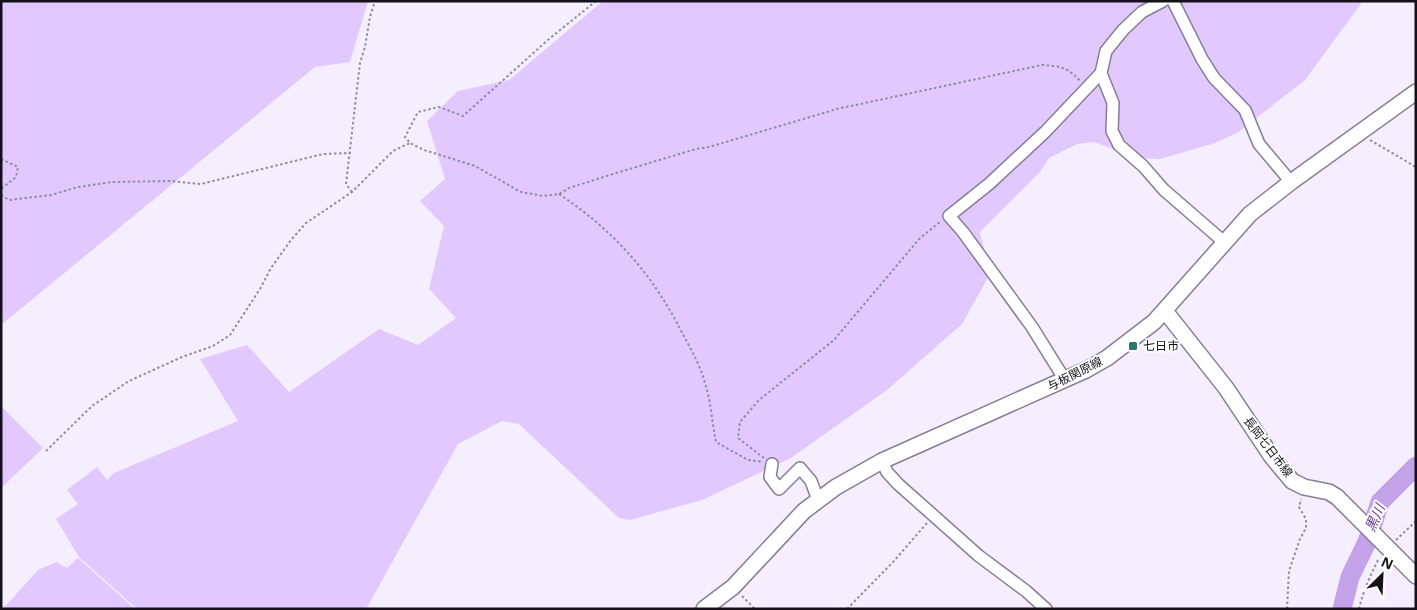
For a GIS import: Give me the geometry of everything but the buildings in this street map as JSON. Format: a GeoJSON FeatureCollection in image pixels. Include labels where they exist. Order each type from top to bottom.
{"type":"FeatureCollection","features":[{"type":"Feature","properties":{"kind":"main road","name":"与板関原線"},"geometry":{"type":"LineString","coordinates":[[704,609],[733,588],[787,528],[818,500],[836,487],[882,461],[1065,380],[1107,358],[1165,311],[1250,214],[1291,182],[1416,92]]}},
{"type":"Feature","properties":{"kind":"main road","name":"長岡七日市線"},"geometry":{"type":"LineString","coordinates":[[1165,311],[1226,388],[1292,481],[1304,487],[1329,492],[1338,497],[1416,576]]}},
{"type":"Feature","properties":{"kind":"street"},"geometry":{"type":"LineString","coordinates":[[1065,380],[1032,327],[963,232],[948,216],[989,184],[1045,132],[1101,73],[1106,52],[1123,30],[1142,12],[1163,1]]}},
{"type":"Feature","properties":{"kind":"street"},"geometry":{"type":"LineString","coordinates":[[1173,1],[1202,59],[1214,78],[1245,110],[1259,144],[1291,182]]}},
{"type":"Feature","properties":{"kind":"street"},"geometry":{"type":"LineString","coordinates":[[1101,73],[1113,103],[1112,131],[1119,146],[1143,166],[1164,190],[1224,242]]}},
{"type":"Feature","properties":{"kind":"street"},"geometry":{"type":"LineString","coordinates":[[882,461],[887,472],[898,484],[979,556],[1026,591],[1046,609]]}},
{"type":"Feature","properties":{"kind":"street"},"geometry":{"type":"LineString","coordinates":[[772,464],[770,478],[779,489],[800,468],[811,481],[818,500]]}},
{"type":"Feature","properties":{"kind":"path"},"geometry":{"type":"LineString","coordinates":[[352,192],[346,184],[351,153],[356,86],[375,1]]}},
{"type":"Feature","properties":{"kind":"path"},"geometry":{"type":"LineString","coordinates":[[596,1],[549,39],[463,116],[439,107],[418,112],[405,137],[410,143],[424,150],[475,166],[521,192],[543,196],[559,194],[569,188],[626,170],[837,109],[1042,65],[1058,66],[1069,70],[1087,87]]}},
{"type":"Feature","properties":{"kind":"path"},"geometry":{"type":"LineString","coordinates":[[1359,134],[1416,167]]}},
{"type":"Feature","properties":{"kind":"path"},"geometry":{"type":"LineString","coordinates":[[46,450],[92,406],[122,385],[182,357],[213,346],[230,335],[260,289],[271,268],[306,223],[352,192],[393,151],[410,143]]}},
{"type":"Feature","properties":{"kind":"path"},"geometry":{"type":"LineString","coordinates":[[1,195],[8,200],[51,195],[78,187],[112,182],[170,181],[201,184],[323,154],[351,153]]}},
{"type":"Feature","properties":{"kind":"path"},"geometry":{"type":"LineString","coordinates":[[1,159],[18,167],[16,177],[1,189]]}},
{"type":"Feature","properties":{"kind":"path"},"geometry":{"type":"LineString","coordinates":[[559,194],[585,211],[613,236],[631,255],[666,302],[684,334],[705,383],[716,442],[748,460],[772,464]]}},
{"type":"Feature","properties":{"kind":"path"},"geometry":{"type":"LineString","coordinates":[[772,464],[738,438],[740,422],[759,400],[834,340],[920,238],[948,216]]}},
{"type":"Feature","properties":{"kind":"path"},"geometry":{"type":"LineString","coordinates":[[1287,609],[1289,571],[1300,539],[1306,528],[1306,519],[1299,507],[1304,487]]}},
{"type":"Feature","properties":{"kind":"path"},"geometry":{"type":"LineString","coordinates":[[847,609],[934,515]]}},
{"type":"Feature","properties":{"kind":"path"},"geometry":{"type":"LineString","coordinates":[[1359,609],[1361,597],[1379,558]]}},
{"type":"Feature","properties":{"kind":"path"},"geometry":{"type":"LineString","coordinates":[[733,588],[755,609]]}},
{"type":"Feature","properties":{"kind":"shaded area"},"geometry":{"type":"Polygon","coordinates":[[[1,1],[368,1],[350,62],[315,67],[1,325],[1,1]]]}},
{"type":"Feature","properties":{"kind":"shaded area"},"geometry":{"type":"Polygon","coordinates":[[[603,1],[1363,1],[1305,80],[1237,133],[1215,143],[1160,159],[1137,158],[1094,142],[1077,144],[1049,158],[1040,172],[980,232],[990,274],[962,324],[887,390],[791,458],[702,500],[630,520],[619,518],[519,424],[502,421],[458,444],[366,609],[137,609],[79,557],[56,519],[78,504],[67,490],[97,467],[107,480],[114,473],[238,421],[200,359],[247,345],[289,392],[379,329],[418,345],[456,318],[429,289],[444,226],[420,201],[445,179],[427,121],[458,91],[509,80],[603,1]]]}},
{"type":"Feature","properties":{"kind":"shaded area"},"geometry":{"type":"Polygon","coordinates":[[[1,406],[43,448],[1,488],[1,406]]]}},
{"type":"Feature","properties":{"kind":"shaded area"},"geometry":{"type":"Polygon","coordinates":[[[78,558],[135,609],[1,609],[38,570],[56,562],[67,568],[78,558]]]}},
{"type":"Feature","properties":{"kind":"waterway","name":"黒川"},"geometry":{"type":"LineString","coordinates":[[1342,609],[1350,577],[1367,542],[1380,502],[1416,466]]}},
{"type":"Feature","properties":{"kind":"place","name":"七日市"},"geometry":{"type":"Point","coordinates":[1133,346]}}]}
